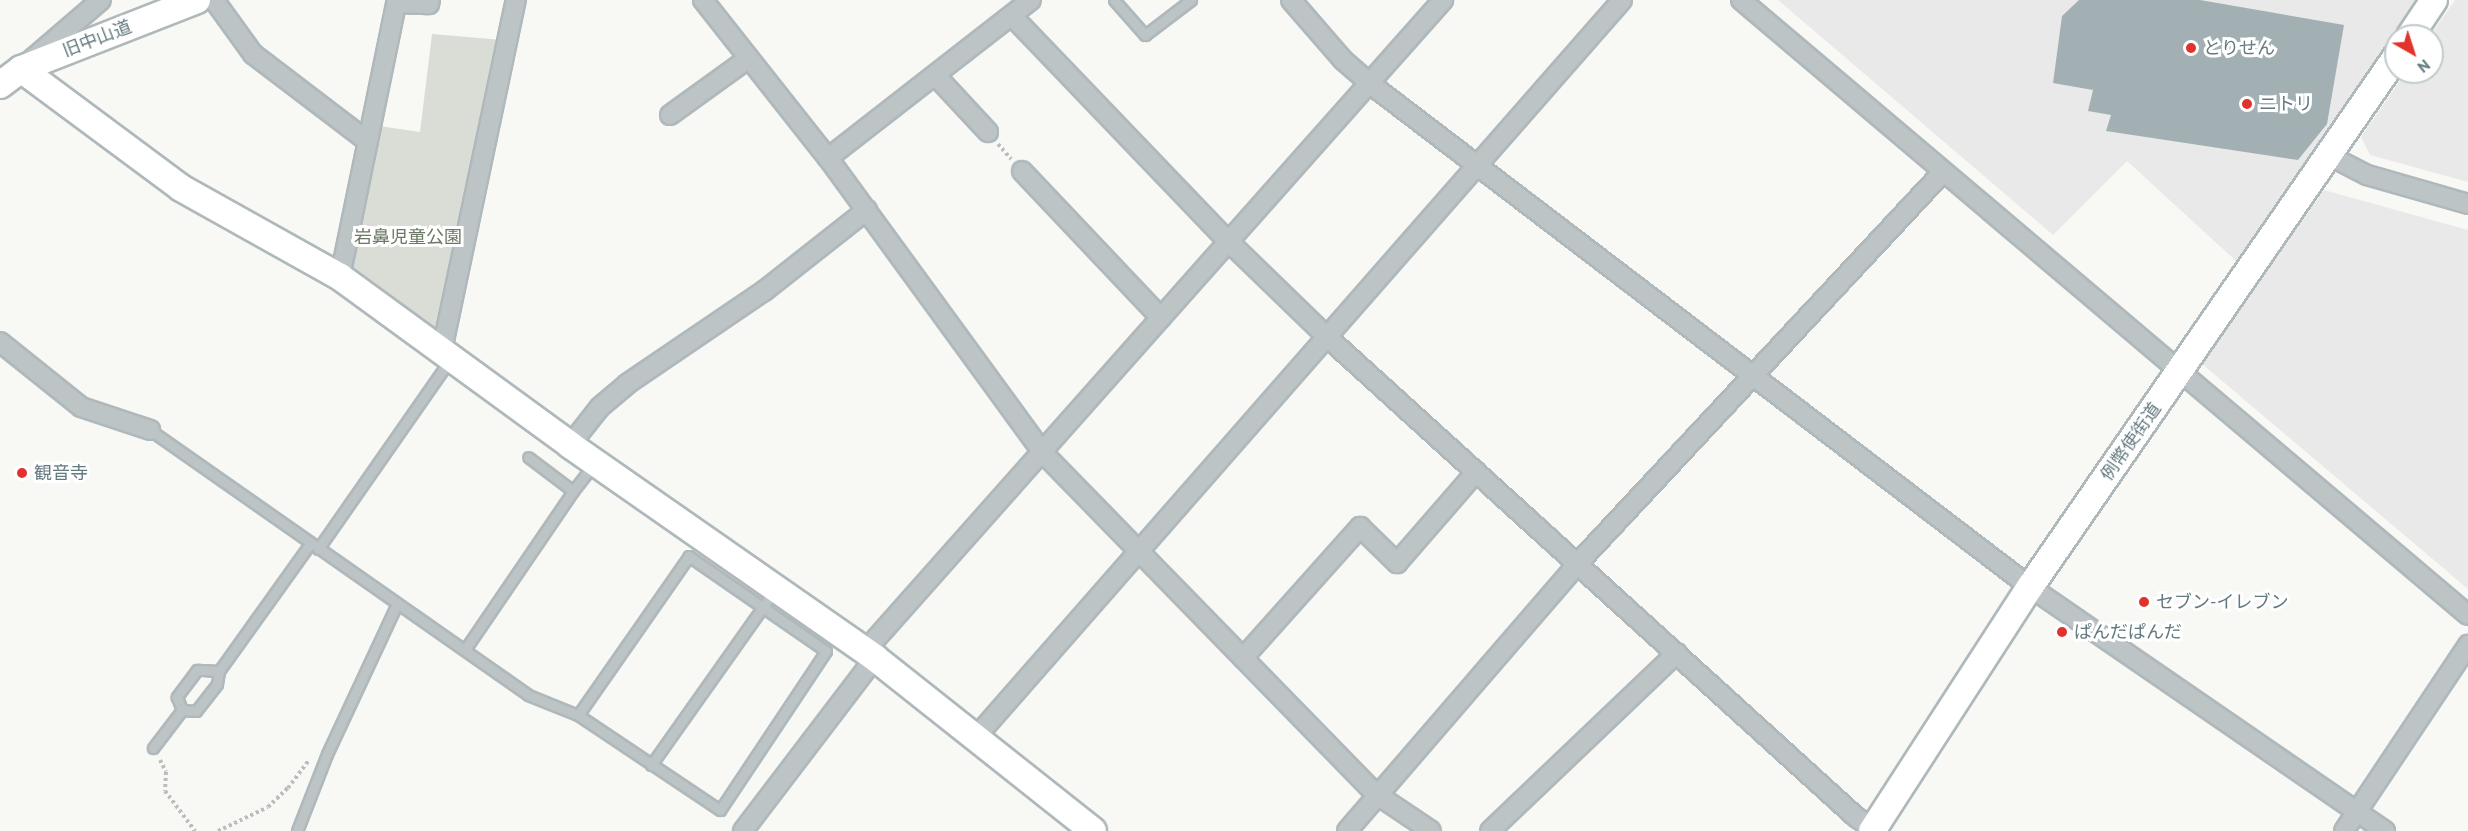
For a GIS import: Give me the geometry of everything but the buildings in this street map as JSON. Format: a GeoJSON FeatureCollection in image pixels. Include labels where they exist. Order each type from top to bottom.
{"type":"FeatureCollection","features":[{"type":"Feature","properties":{"kind":"street","name":"旧中山道"},"geometry":{"type":"LineString","coordinates":[[0,85],[21,69],[197,0]]}},
{"type":"Feature","properties":{"kind":"street"},"geometry":{"type":"LineString","coordinates":[[214,0],[253,54],[367,141]]}},
{"type":"Feature","properties":{"kind":"street"},"geometry":{"type":"LineString","coordinates":[[340,277],[396,3],[429,4],[430,0]]}},
{"type":"Feature","properties":{"kind":"street"},"geometry":{"type":"LineString","coordinates":[[447,354],[516,0]]}},
{"type":"Feature","properties":{"kind":"street"},"geometry":{"type":"LineString","coordinates":[[703,0],[828,158],[1042,452],[1376,794],[1431,831]]}},
{"type":"Feature","properties":{"kind":"street"},"geometry":{"type":"LineString","coordinates":[[1291,0],[1343,60],[1369,83],[2030,586],[2385,831]]}},
{"type":"Feature","properties":{"kind":"street"},"geometry":{"type":"LineString","coordinates":[[743,831],[870,654],[1042,452],[1443,0]]}},
{"type":"Feature","properties":{"kind":"street"},"geometry":{"type":"LineString","coordinates":[[976,737],[1137,550],[1479,165],[1622,0]]}},
{"type":"Feature","properties":{"kind":"street"},"geometry":{"type":"LineString","coordinates":[[1741,0],[1943,172],[2181,369],[2468,615]]}},
{"type":"Feature","properties":{"kind":"street"},"geometry":{"type":"LineString","coordinates":[[2418,24],[2434,0]]}},
{"type":"Feature","properties":{"kind":"street"},"geometry":{"type":"LineString","coordinates":[[96,1],[21,69],[181,188],[340,277],[595,462],[770,598],[870,654],[1093,831]]}},
{"type":"Feature","properties":{"kind":"street"},"geometry":{"type":"LineString","coordinates":[[828,158],[1018,7],[1228,242],[1326,336],[1874,830]]}},
{"type":"Feature","properties":{"kind":"street"},"geometry":{"type":"LineString","coordinates":[[670,114],[749,58]]}},
{"type":"Feature","properties":{"kind":"street"},"geometry":{"type":"LineString","coordinates":[[935,75],[987,132]]}},
{"type":"Feature","properties":{"kind":"street","name":"例幣使街道"},"geometry":{"type":"LineString","coordinates":[[1874,830],[2030,586],[2384,75]]}},
{"type":"Feature","properties":{"kind":"street"},"geometry":{"type":"LineString","coordinates":[[2330,156],[2367,175],[2468,204]]}},
{"type":"Feature","properties":{"kind":"street"},"geometry":{"type":"LineString","coordinates":[[1022,171],[1161,318]]}},
{"type":"Feature","properties":{"kind":"street"},"geometry":{"type":"LineString","coordinates":[[1347,831],[1376,794],[1578,563],[1755,377],[1943,172]]}},
{"type":"Feature","properties":{"kind":"street"},"geometry":{"type":"LineString","coordinates":[[570,445],[600,407],[627,384],[764,291],[867,210]]}},
{"type":"Feature","properties":{"kind":"street"},"geometry":{"type":"LineString","coordinates":[[0,342],[81,407],[150,430]]}},
{"type":"Feature","properties":{"kind":"street"},"geometry":{"type":"LineString","coordinates":[[1243,658],[1360,527],[1397,562],[1476,472]]}},
{"type":"Feature","properties":{"kind":"street"},"geometry":{"type":"LineString","coordinates":[[2344,831],[2468,645]]}},
{"type":"Feature","properties":{"kind":"street"},"geometry":{"type":"LineString","coordinates":[[1490,831],[1677,653]]}},
{"type":"Feature","properties":{"kind":"lane"},"geometry":{"type":"LineString","coordinates":[[1114,0],[1145,35],[1191,0]]}},
{"type":"Feature","properties":{"kind":"lane"},"geometry":{"type":"LineString","coordinates":[[182,710],[196,711],[217,684],[219,671],[314,546],[447,354]]}},
{"type":"Feature","properties":{"kind":"lane"},"geometry":{"type":"LineString","coordinates":[[150,430],[396,606],[466,648],[528,695],[578,715],[720,810],[826,651],[770,598],[689,556],[578,715]]}},
{"type":"Feature","properties":{"kind":"lane"},"geometry":{"type":"LineString","coordinates":[[528,457],[573,491]]}},
{"type":"Feature","properties":{"kind":"lane"},"geometry":{"type":"LineString","coordinates":[[466,648],[595,462]]}},
{"type":"Feature","properties":{"kind":"lane"},"geometry":{"type":"LineString","coordinates":[[651,765],[770,598]]}},
{"type":"Feature","properties":{"kind":"lane"},"geometry":{"type":"LineString","coordinates":[[297,831],[329,751],[396,606]]}},
{"type":"Feature","properties":{"kind":"lane"},"geometry":{"type":"LineString","coordinates":[[182,710],[177,697],[197,670],[219,671]]}},
{"type":"Feature","properties":{"kind":"lane"},"geometry":{"type":"LineString","coordinates":[[153,748],[182,710]]}},
{"type":"Feature","properties":{"kind":"path"},"geometry":{"type":"LineString","coordinates":[[987,132],[1022,171]]}},
{"type":"Feature","properties":{"kind":"path"},"geometry":{"type":"LineString","coordinates":[[153,748],[166,772],[165,792],[195,831]]}},
{"type":"Feature","properties":{"kind":"path"},"geometry":{"type":"LineString","coordinates":[[218,831],[268,807],[288,788],[312,755],[329,751]]}},
{"type":"Feature","properties":{"kind":"shaded area"},"geometry":{"type":"Polygon","coordinates":[[[1778,0],[2415,0],[2403,24],[2384,24],[2384,53],[2236,261],[2127,161],[2053,235],[1778,0]]]}},
{"type":"Feature","properties":{"kind":"shaded area"},"geometry":{"type":"Polygon","coordinates":[[[2455,0],[2468,0],[2468,182],[2370,155],[2361,137],[2398,84],[2444,84],[2444,24],[2438,24],[2455,0]]]}},
{"type":"Feature","properties":{"kind":"shaded area"},"geometry":{"type":"Polygon","coordinates":[[[2324,190],[2468,230],[2468,589],[2201,363],[2324,190]]]}},
{"type":"Feature","properties":{"kind":"green space","name":"岩鼻児童公園"},"geometry":{"type":"Polygon","coordinates":[[[432,34],[502,40],[437,332],[350,272],[379,126],[420,132],[432,34]]]}},
{"type":"Feature","properties":{"kind":"place","name":"とりせん"},"geometry":{"type":"Point","coordinates":[2191,48]}},
{"type":"Feature","properties":{"kind":"place","name":"ニトリ"},"geometry":{"type":"Point","coordinates":[2247,104]}},
{"type":"Feature","properties":{"kind":"place","name":"観音寺"},"geometry":{"type":"Point","coordinates":[22,473]}},
{"type":"Feature","properties":{"kind":"place","name":"セブン-イレブン"},"geometry":{"type":"Point","coordinates":[2144,602]}},
{"type":"Feature","properties":{"kind":"place","name":"ぱんだぱんだ"},"geometry":{"type":"Point","coordinates":[2062,632]}}]}
